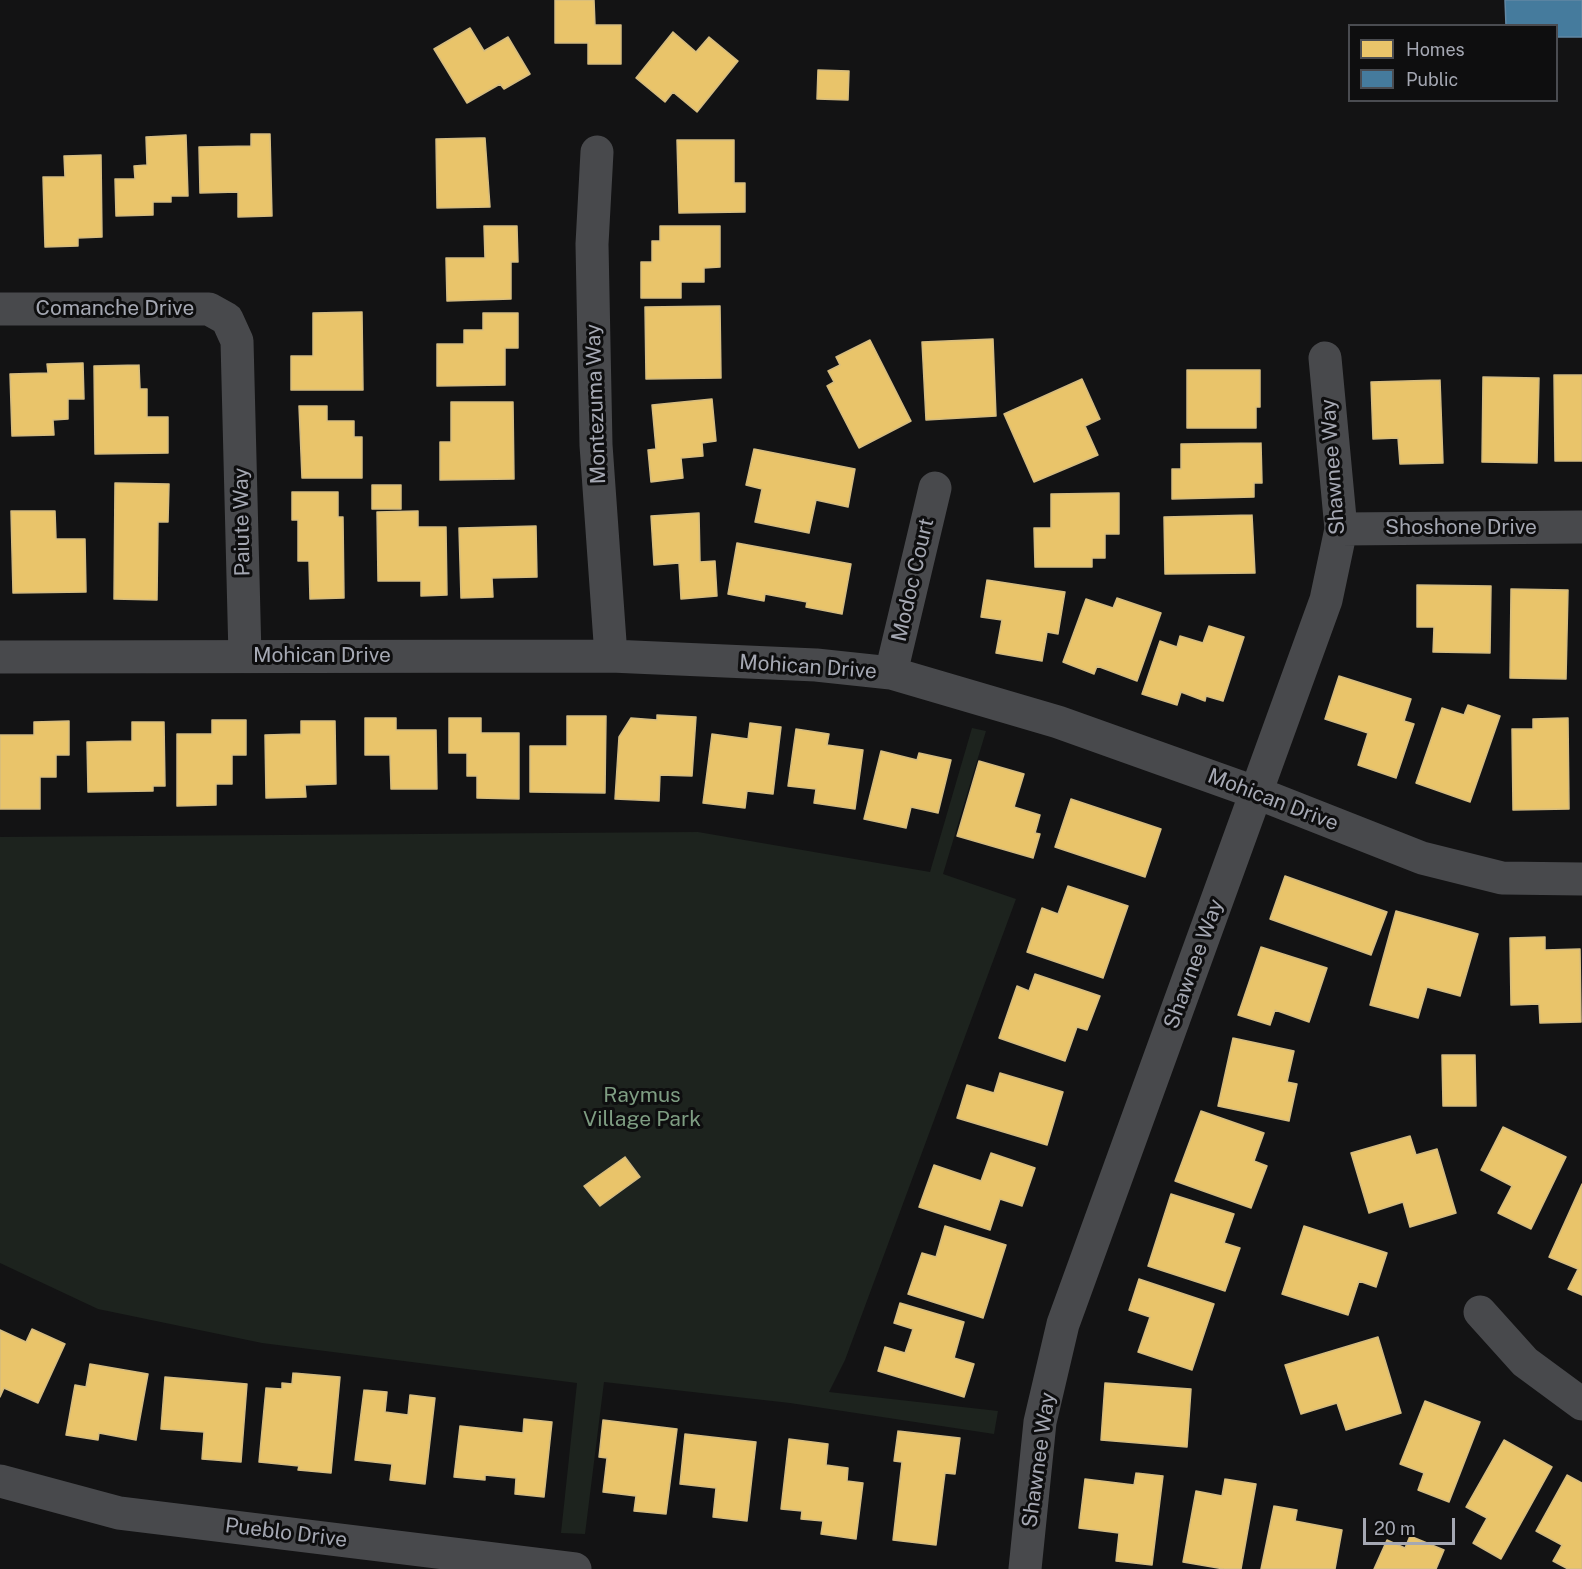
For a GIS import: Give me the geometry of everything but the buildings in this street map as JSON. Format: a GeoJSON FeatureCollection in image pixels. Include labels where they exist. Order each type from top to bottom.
{"type":"FeatureCollection","features":[{"type":"Feature","properties":{"kind":"street","name":"Montezuma Way"},"geometry":{"type":"LineString","coordinates":[[597,152],[591,244],[596,445],[610,656]]}},
{"type":"Feature","properties":{"kind":"street","name":"Comanche Drive"},"geometry":{"type":"LineString","coordinates":[[0,309],[209,309],[227,319],[237,341],[238,388]]}},
{"type":"Feature","properties":{"kind":"street","name":"Shawnee Way"},"geometry":{"type":"LineString","coordinates":[[1025,1569],[1040,1422],[1063,1324],[1326,600],[1341,529],[1325,358]]}},
{"type":"Feature","properties":{"kind":"street","name":"Paiute Way"},"geometry":{"type":"LineString","coordinates":[[238,388],[244,656]]}},
{"type":"Feature","properties":{"kind":"street","name":"Modoc Court"},"geometry":{"type":"LineString","coordinates":[[891,673],[935,488]]}},
{"type":"Feature","properties":{"kind":"street","name":"Shoshone Drive"},"geometry":{"type":"LineString","coordinates":[[1341,529],[1582,527]]}},
{"type":"Feature","properties":{"kind":"street","name":"Mohican Drive"},"geometry":{"type":"LineString","coordinates":[[0,657],[610,656],[816,665],[891,673],[1058,722],[1257,792],[1422,858],[1502,878],[1582,879]]}},
{"type":"Feature","properties":{"kind":"street"},"geometry":{"type":"LineString","coordinates":[[1480,1312],[1526,1362],[1582,1404]]}},
{"type":"Feature","properties":{"kind":"street","name":"Pueblo Drive"},"geometry":{"type":"LineString","coordinates":[[0,1481],[119,1513],[575,1569]]}},
{"type":"Feature","properties":{"kind":"green space","name":"Raymus Village Park"},"geometry":{"type":"Polygon","coordinates":[[[972,728],[986,731],[943,874],[1016,899],[845,1360],[829,1392],[998,1411],[994,1434],[790,1403],[604,1382],[585,1534],[561,1533],[577,1383],[262,1343],[98,1309],[0,1263],[0,837],[698,832],[930,872],[972,728]]]}}]}
